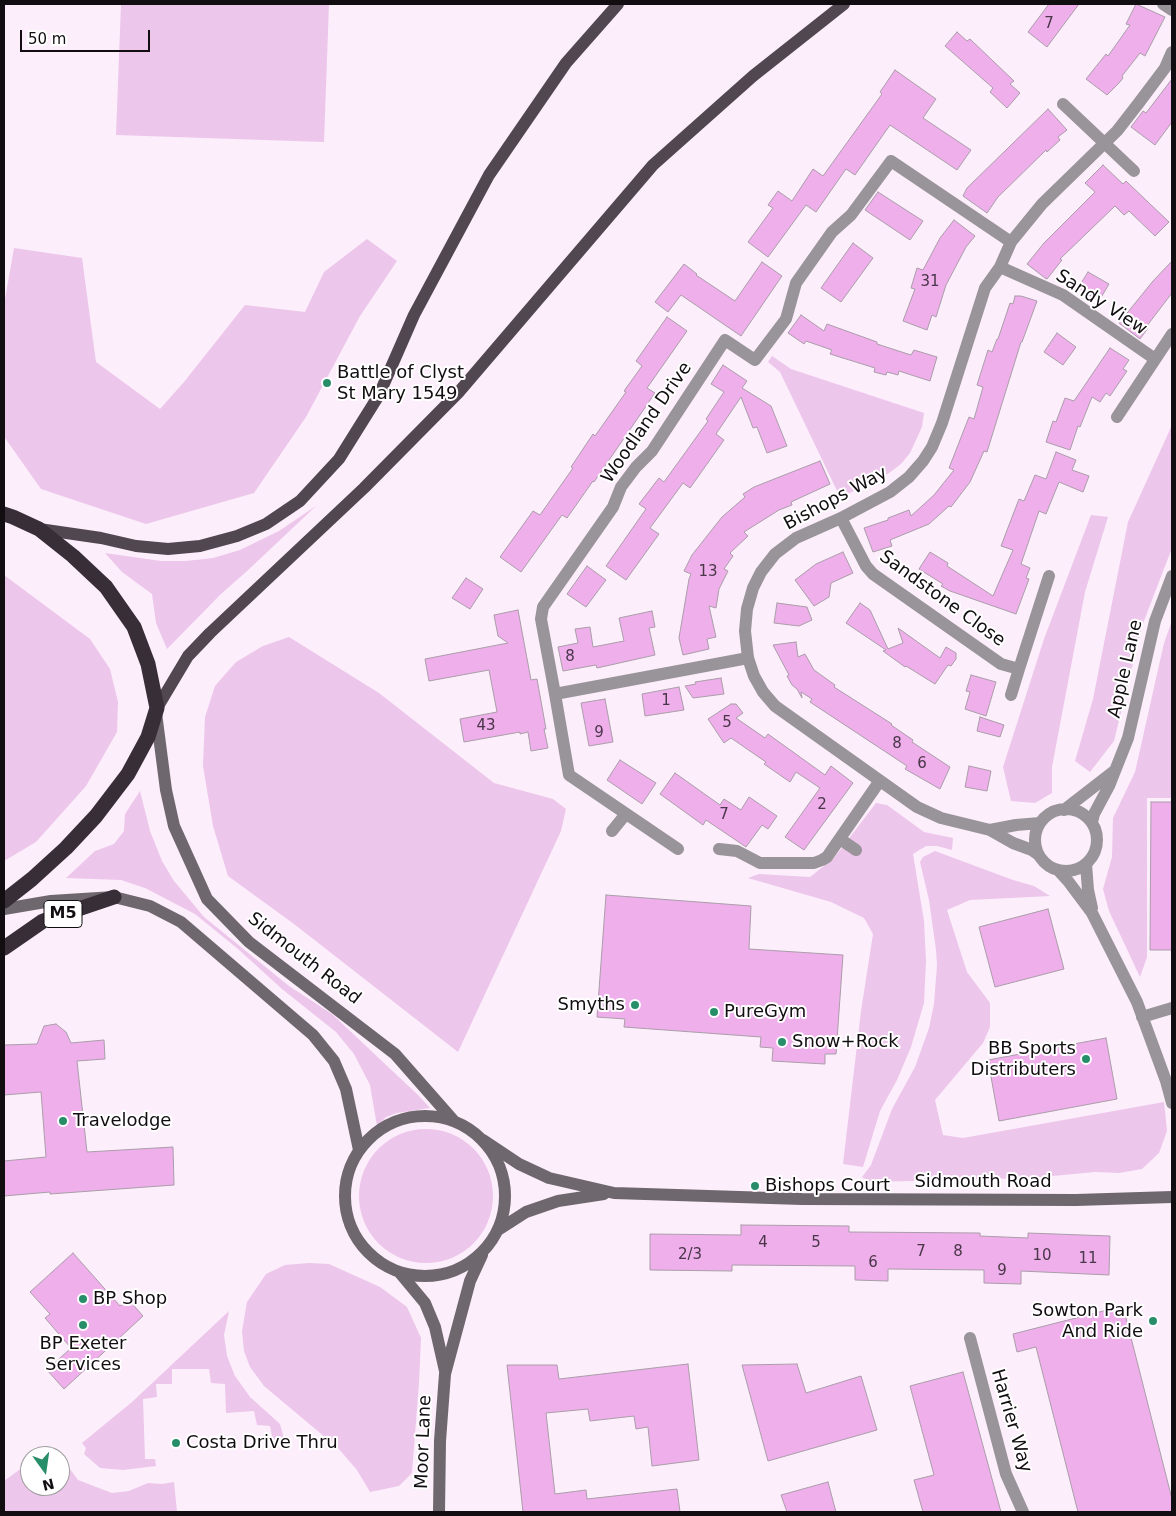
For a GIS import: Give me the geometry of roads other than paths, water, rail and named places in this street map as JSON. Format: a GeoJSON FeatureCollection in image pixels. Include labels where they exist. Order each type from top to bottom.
{"type":"FeatureCollection","features":[{"type":"Feature","properties":{"kind":"highway"},"geometry":{"type":"LineString","coordinates":[[4,503],[8,515],[39,530],[73,556],[106,587],[134,627],[148,664],[157,710],[148,737],[128,774],[96,816],[46,867],[4,901]]}},
{"type":"Feature","properties":{"kind":"highway","name":"M5"},"geometry":{"type":"LineString","coordinates":[[4,948],[43,921],[114,897]]}},
{"type":"Feature","properties":{"kind":"main road"},"geometry":{"type":"LineString","coordinates":[[39,530],[101,538],[136,546],[168,549],[200,546],[237,536],[266,524],[300,501],[339,459],[378,395],[414,315],[489,176],[566,63],[618,4]]}},
{"type":"Feature","properties":{"kind":"main road"},"geometry":{"type":"LineString","coordinates":[[157,710],[188,656],[364,488],[458,393],[585,243],[654,166],[753,76],[844,4]]}},
{"type":"Feature","properties":{"kind":"main road","name":"Sidmouth Road"},"geometry":{"type":"LineString","coordinates":[[157,710],[166,790],[172,818],[207,899],[249,942],[395,1054],[453,1120]]}},
{"type":"Feature","properties":{"kind":"main road"},"geometry":{"type":"LineString","coordinates":[[4,909],[51,901],[114,897],[150,906],[181,922],[314,1035],[334,1061],[346,1089],[359,1150]]}},
{"type":"Feature","properties":{"kind":"main road"},"geometry":{"type":"LineString","coordinates":[[427,1116],[453,1120],[469,1128],[483,1140],[497,1160],[505,1182],[505,1206],[498,1230],[483,1252],[465,1266],[444,1274],[422,1277],[400,1272],[374,1259],[360,1244],[351,1227],[346,1209],[345,1190],[348,1172],[359,1150],[378,1131],[401,1119],[427,1116]]}},
{"type":"Feature","properties":{"kind":"main road","name":"Sidmouth Road"},"geometry":{"type":"LineString","coordinates":[[483,1140],[519,1164],[549,1178],[614,1193]]}},
{"type":"Feature","properties":{"kind":"main road","name":"Sidmouth Road"},"geometry":{"type":"LineString","coordinates":[[498,1230],[526,1212],[558,1200],[614,1193],[802,1199],[1076,1200],[1172,1197]]}},
{"type":"Feature","properties":{"kind":"main road","name":"Moor Lane"},"geometry":{"type":"LineString","coordinates":[[439,1512],[440,1441],[445,1374],[470,1281],[483,1252]]}},
{"type":"Feature","properties":{"kind":"main road","name":"Moor Lane"},"geometry":{"type":"LineString","coordinates":[[400,1272],[425,1303],[435,1327],[445,1374]]}},
{"type":"Feature","properties":{"kind":"street"},"geometry":{"type":"LineString","coordinates":[[1163,4],[1172,10]]}},
{"type":"Feature","properties":{"kind":"street","name":"Bishops Way"},"geometry":{"type":"LineString","coordinates":[[1039,855],[990,830],[940,818],[916,808],[775,706],[754,676],[748,658],[745,631],[747,609],[753,588],[761,572],[775,554],[796,538],[841,518],[890,492],[909,477],[923,461],[932,447],[942,423],[985,288],[1000,267],[1011,242],[1042,204],[1117,131],[1165,68],[1172,52]]}},
{"type":"Feature","properties":{"kind":"street"},"geometry":{"type":"LineString","coordinates":[[1063,104],[1134,172]]}},
{"type":"Feature","properties":{"kind":"street","name":"Woodland Drive"},"geometry":{"type":"LineString","coordinates":[[678,849],[569,775],[541,618],[543,606],[612,507],[621,487],[636,467],[652,451],[725,340],[755,360],[786,319],[796,283],[832,232],[851,215],[891,161],[1011,242]]}},
{"type":"Feature","properties":{"kind":"street","name":"Sandy View"},"geometry":{"type":"LineString","coordinates":[[1000,267],[1063,295],[1155,359]]}},
{"type":"Feature","properties":{"kind":"street","name":"Sandy View"},"geometry":{"type":"LineString","coordinates":[[1117,417],[1172,334]]}},
{"type":"Feature","properties":{"kind":"street","name":"Sandstone Close"},"geometry":{"type":"LineString","coordinates":[[841,518],[866,566],[873,574],[1001,664],[1019,669]]}},
{"type":"Feature","properties":{"kind":"street","name":"Sandstone Close"},"geometry":{"type":"LineString","coordinates":[[1010,696],[1049,576]]}},
{"type":"Feature","properties":{"kind":"street","name":"Apple Lane"},"geometry":{"type":"LineString","coordinates":[[1092,822],[1094,814],[1116,770],[1128,738],[1155,621],[1172,576]]}},
{"type":"Feature","properties":{"kind":"street"},"geometry":{"type":"LineString","coordinates":[[555,694],[748,658]]}},
{"type":"Feature","properties":{"kind":"street"},"geometry":{"type":"LineString","coordinates":[[1064,810],[1078,811],[1092,822],[1097,833],[1098,843],[1095,853],[1082,868],[1072,871],[1051,868],[1043,861],[1035,842],[1040,823],[1049,815],[1064,810],[1116,770]]}},
{"type":"Feature","properties":{"kind":"street"},"geometry":{"type":"LineString","coordinates":[[719,850],[737,851],[760,862],[814,863],[827,857],[879,782]]}},
{"type":"Feature","properties":{"kind":"street"},"geometry":{"type":"LineString","coordinates":[[612,831],[626,815]]}},
{"type":"Feature","properties":{"kind":"street","name":"Bishops Way"},"geometry":{"type":"LineString","coordinates":[[990,830],[1040,823]]}},
{"type":"Feature","properties":{"kind":"street"},"geometry":{"type":"LineString","coordinates":[[840,839],[856,850]]}},
{"type":"Feature","properties":{"kind":"street"},"geometry":{"type":"LineString","coordinates":[[1086,864],[1092,913]]}},
{"type":"Feature","properties":{"kind":"street"},"geometry":{"type":"LineString","coordinates":[[1058,870],[1068,880],[1092,913],[1137,1002],[1166,1081],[1172,1103]]}},
{"type":"Feature","properties":{"kind":"street"},"geometry":{"type":"LineString","coordinates":[[1142,1017],[1172,1008]]}},
{"type":"Feature","properties":{"kind":"street","name":"Harrier Way"},"geometry":{"type":"LineString","coordinates":[[970,1338],[1006,1474],[1023,1512]]}},
{"type":"Feature","properties":{"kind":"place","name":"Battle of Clyst St Mary 1549"},"geometry":{"type":"Point","coordinates":[327,383]}},
{"type":"Feature","properties":{"kind":"place","name":"Smyths"},"geometry":{"type":"Point","coordinates":[635,1005]}},
{"type":"Feature","properties":{"kind":"place","name":"PureGym"},"geometry":{"type":"Point","coordinates":[714,1012]}},
{"type":"Feature","properties":{"kind":"place","name":"Snow+Rock"},"geometry":{"type":"Point","coordinates":[782,1042]}},
{"type":"Feature","properties":{"kind":"place","name":"BB Sports Distributers"},"geometry":{"type":"Point","coordinates":[1086,1059]}},
{"type":"Feature","properties":{"kind":"place","name":"Travelodge"},"geometry":{"type":"Point","coordinates":[63,1121]}},
{"type":"Feature","properties":{"kind":"place","name":"Bishops Court"},"geometry":{"type":"Point","coordinates":[755,1186]}},
{"type":"Feature","properties":{"kind":"place","name":"BP Shop"},"geometry":{"type":"Point","coordinates":[83,1299]}},
{"type":"Feature","properties":{"kind":"place","name":"Sowton Park And Ride"},"geometry":{"type":"Point","coordinates":[1153,1321]}},
{"type":"Feature","properties":{"kind":"place","name":"BP Exeter Services"},"geometry":{"type":"Point","coordinates":[83,1325]}},
{"type":"Feature","properties":{"kind":"place","name":"Costa Drive Thru"},"geometry":{"type":"Point","coordinates":[176,1443]}}]}
